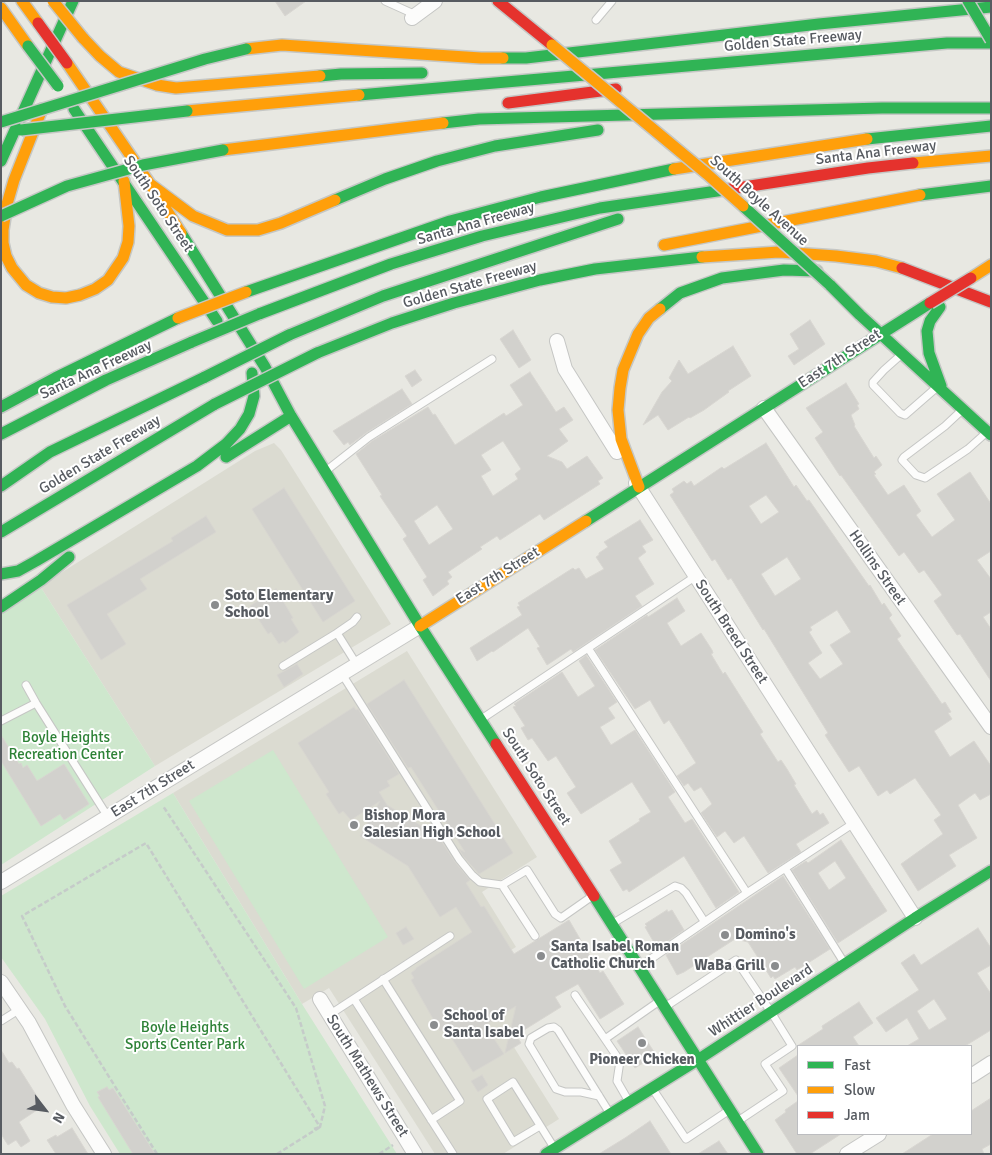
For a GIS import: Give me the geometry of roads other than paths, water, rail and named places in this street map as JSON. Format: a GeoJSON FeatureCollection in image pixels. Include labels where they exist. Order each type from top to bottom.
{"type":"FeatureCollection","features":[{"type":"Feature","properties":{"kind":"main road","name":"South Soto Street"},"geometry":{"type":"LineString","coordinates":[[22,1],[150,184],[265,367],[291,416],[420,626],[699,1059],[753,1150]]}},
{"type":"Feature","properties":{"kind":"main road"},"geometry":{"type":"LineString","coordinates":[[53,1],[100,56],[120,72],[157,85],[176,88],[340,74],[434,73]]}},
{"type":"Feature","properties":{"kind":"main road"},"geometry":{"type":"LineString","coordinates":[[1,161],[73,1]]}},
{"type":"Feature","properties":{"kind":"main road","name":"South Boyle Avenue"},"geometry":{"type":"LineString","coordinates":[[498,1],[707,174],[989,433]]}},
{"type":"Feature","properties":{"kind":"main road"},"geometry":{"type":"LineString","coordinates":[[1,122],[205,59],[246,49],[282,45],[481,58],[526,58],[971,5],[991,7]]}},
{"type":"Feature","properties":{"kind":"main road"},"geometry":{"type":"LineString","coordinates":[[971,5],[991,42]]}},
{"type":"Feature","properties":{"kind":"main road","name":"South Soto Street"},"geometry":{"type":"LineString","coordinates":[[1,8],[28,46],[52,91],[124,181],[252,373],[291,416]]}},
{"type":"Feature","properties":{"kind":"main road"},"geometry":{"type":"LineString","coordinates":[[58,36],[52,91],[14,180],[7,204],[3,230],[6,256],[12,268],[26,286],[52,297],[66,298],[95,289],[108,280],[123,258],[128,242],[129,226],[124,181]]}},
{"type":"Feature","properties":{"kind":"main road","name":"Golden State Freeway"},"geometry":{"type":"LineString","coordinates":[[1,134],[40,126],[354,94],[522,81],[947,42],[991,42]]}},
{"type":"Feature","properties":{"kind":"main road"},"geometry":{"type":"LineString","coordinates":[[731,74],[791,57]]}},
{"type":"Feature","properties":{"kind":"main road"},"geometry":{"type":"LineString","coordinates":[[469,74],[498,74],[522,81]]}},
{"type":"Feature","properties":{"kind":"main road"},"geometry":{"type":"LineString","coordinates":[[498,104],[624,88]]}},
{"type":"Feature","properties":{"kind":"main road"},"geometry":{"type":"LineString","coordinates":[[223,150],[479,119],[882,108],[991,108]]}},
{"type":"Feature","properties":{"kind":"main road"},"geometry":{"type":"LineString","coordinates":[[1,216],[67,186],[144,165],[385,120],[460,110]]}},
{"type":"Feature","properties":{"kind":"main road"},"geometry":{"type":"LineString","coordinates":[[627,127],[674,114]]}},
{"type":"Feature","properties":{"kind":"main road","name":"Santa Ana Freeway"},"geometry":{"type":"LineString","coordinates":[[1,407],[55,378],[178,318],[246,292],[450,222],[541,197],[651,173],[842,142],[991,126]]}},
{"type":"Feature","properties":{"kind":"main road"},"geometry":{"type":"LineString","coordinates":[[150,184],[193,216],[227,230],[250,230],[281,223],[385,179],[437,161],[495,146],[577,132],[610,129]]}},
{"type":"Feature","properties":{"kind":"main road","name":"Santa Ana Freeway"},"geometry":{"type":"LineString","coordinates":[[1,434],[106,380],[259,314],[391,264],[482,236],[600,208],[868,168],[991,156]]}},
{"type":"Feature","properties":{"kind":"main road"},"geometry":{"type":"LineString","coordinates":[[652,247],[930,193],[991,186]]}},
{"type":"Feature","properties":{"kind":"main road"},"geometry":{"type":"LineString","coordinates":[[1,486],[50,452],[289,335],[383,296],[692,195]]}},
{"type":"Feature","properties":{"kind":"main road","name":"Golden State Freeway"},"geometry":{"type":"LineString","coordinates":[[1,532],[215,404],[317,353],[392,323],[454,303],[540,280],[595,269],[682,258],[779,252],[836,256],[893,265],[920,273],[991,302]]}},
{"type":"Feature","properties":{"kind":"main road"},"geometry":{"type":"LineString","coordinates":[[540,280],[564,266],[607,256]]}},
{"type":"Feature","properties":{"kind":"main road","name":"East 7th Street"},"geometry":{"type":"LineString","coordinates":[[420,626],[881,332],[935,305],[991,265]]}},
{"type":"Feature","properties":{"kind":"main road"},"geometry":{"type":"LineString","coordinates":[[639,487],[621,439],[618,410],[623,370],[638,334],[649,318],[680,293],[722,278],[784,270],[830,272]]}},
{"type":"Feature","properties":{"kind":"main road"},"geometry":{"type":"LineString","coordinates":[[903,281],[959,289]]}},
{"type":"Feature","properties":{"kind":"main road"},"geometry":{"type":"LineString","coordinates":[[935,305],[927,331],[929,353],[941,388]]}},
{"type":"Feature","properties":{"kind":"main road"},"geometry":{"type":"LineString","coordinates":[[1,574],[18,571],[36,561],[197,466],[226,444],[249,414],[254,396],[252,373]]}},
{"type":"Feature","properties":{"kind":"main road"},"geometry":{"type":"LineString","coordinates":[[8,467],[48,446],[204,377]]}},
{"type":"Feature","properties":{"kind":"main road"},"geometry":{"type":"LineString","coordinates":[[118,526],[291,416]]}},
{"type":"Feature","properties":{"kind":"main road"},"geometry":{"type":"LineString","coordinates":[[48,517],[82,483]]}},
{"type":"Feature","properties":{"kind":"main road"},"geometry":{"type":"LineString","coordinates":[[1,593],[73,554],[41,580],[1,607]]}},
{"type":"Feature","properties":{"kind":"main road","name":"Whittier Boulevard"},"geometry":{"type":"LineString","coordinates":[[551,1152],[991,871]]}},
{"type":"Feature","properties":{"kind":"street"},"geometry":{"type":"LineString","coordinates":[[414,16],[435,1]]}},
{"type":"Feature","properties":{"kind":"street","name":"South Breed Street"},"geometry":{"type":"LineString","coordinates":[[557,341],[565,370],[915,918]]}},
{"type":"Feature","properties":{"kind":"street","name":"Hollins Street"},"geometry":{"type":"LineString","coordinates":[[764,408],[991,727]]}},
{"type":"Feature","properties":{"kind":"street","name":"East 7th Street"},"geometry":{"type":"LineString","coordinates":[[1,882],[420,626]]}},
{"type":"Feature","properties":{"kind":"street"},"geometry":{"type":"LineString","coordinates":[[1,982],[29,1023],[73,1105],[104,1154]]}},
{"type":"Feature","properties":{"kind":"street","name":"South Mathews Street"},"geometry":{"type":"LineString","coordinates":[[320,999],[416,1154]]}},
{"type":"Feature","properties":{"kind":"street"},"geometry":{"type":"LineString","coordinates":[[972,1075],[991,1063]]}},
{"type":"Feature","properties":{"kind":"street"},"geometry":{"type":"LineString","coordinates":[[848,1154],[877,1135]]}},
{"type":"Feature","properties":{"kind":"lane"},"geometry":{"type":"LineString","coordinates":[[385,1],[414,16]]}},
{"type":"Feature","properties":{"kind":"lane"},"geometry":{"type":"LineString","coordinates":[[596,20],[612,1]]}},
{"type":"Feature","properties":{"kind":"lane"},"geometry":{"type":"LineString","coordinates":[[903,353],[873,382],[873,385],[900,412],[905,415],[941,388]]}},
{"type":"Feature","properties":{"kind":"lane"},"geometry":{"type":"LineString","coordinates":[[325,472],[368,437],[492,359]]}},
{"type":"Feature","properties":{"kind":"lane"},"geometry":{"type":"LineString","coordinates":[[963,409],[945,426],[904,456],[902,460],[916,475],[925,478],[989,433]]}},
{"type":"Feature","properties":{"kind":"lane"},"geometry":{"type":"LineString","coordinates":[[480,719],[696,576]]}},
{"type":"Feature","properties":{"kind":"lane"},"geometry":{"type":"LineString","coordinates":[[283,666],[353,622],[357,617]]}},
{"type":"Feature","properties":{"kind":"lane"},"geometry":{"type":"LineString","coordinates":[[337,632],[357,665]]}},
{"type":"Feature","properties":{"kind":"lane"},"geometry":{"type":"LineString","coordinates":[[588,648],[747,893]]}},
{"type":"Feature","properties":{"kind":"lane"},"geometry":{"type":"LineString","coordinates":[[342,674],[459,859],[480,882],[502,884],[527,870],[555,914],[561,918],[593,895]]}},
{"type":"Feature","properties":{"kind":"lane"},"geometry":{"type":"LineString","coordinates":[[26,685],[108,817]]}},
{"type":"Feature","properties":{"kind":"lane"},"geometry":{"type":"LineString","coordinates":[[1,721],[36,703]]}},
{"type":"Feature","properties":{"kind":"lane"},"geometry":{"type":"LineString","coordinates":[[639,966],[704,921],[854,824]]}},
{"type":"Feature","properties":{"kind":"lane"},"geometry":{"type":"LineString","coordinates":[[785,868],[845,964]]}},
{"type":"Feature","properties":{"kind":"lane"},"geometry":{"type":"LineString","coordinates":[[502,884],[535,936]]}},
{"type":"Feature","properties":{"kind":"lane"},"geometry":{"type":"LineString","coordinates":[[612,924],[675,886],[681,888],[686,893],[704,921]]}},
{"type":"Feature","properties":{"kind":"lane"},"geometry":{"type":"LineString","coordinates":[[329,1014],[450,936]]}},
{"type":"Feature","properties":{"kind":"lane"},"geometry":{"type":"LineString","coordinates":[[605,1039],[736,960],[792,1046],[765,1064],[783,1092],[737,1121]]}},
{"type":"Feature","properties":{"kind":"lane"},"geometry":{"type":"LineString","coordinates":[[384,979],[460,1101],[432,1120]]}},
{"type":"Feature","properties":{"kind":"lane"},"geometry":{"type":"LineString","coordinates":[[575,994],[620,1061],[617,1081],[630,1103]]}},
{"type":"Feature","properties":{"kind":"lane"},"geometry":{"type":"LineString","coordinates":[[354,998],[453,1154]]}},
{"type":"Feature","properties":{"kind":"lane"},"geometry":{"type":"LineString","coordinates":[[1,1021],[20,1009]]}},
{"type":"Feature","properties":{"kind":"lane"},"geometry":{"type":"LineString","coordinates":[[599,1096],[581,1092],[565,1092],[556,1089],[529,1044],[531,1038],[548,1028],[554,1027],[558,1030],[611,1115]]}},
{"type":"Feature","properties":{"kind":"lane"},"geometry":{"type":"LineString","coordinates":[[540,1126],[513,1142],[487,1098],[513,1082],[540,1126],[551,1152]]}},
{"type":"Feature","properties":{"kind":"lane"},"geometry":{"type":"LineString","coordinates":[[652,1088],[686,1139],[731,1110]]}},
{"type":"Feature","properties":{"kind":"place","name":"Soto Elementary School"},"geometry":{"type":"Point","coordinates":[215,605]}},
{"type":"Feature","properties":{"kind":"place","name":"Bishop Mora Salesian High School"},"geometry":{"type":"Point","coordinates":[354,825]}},
{"type":"Feature","properties":{"kind":"place","name":"Domino's"},"geometry":{"type":"Point","coordinates":[725,935]}},
{"type":"Feature","properties":{"kind":"place","name":"Santa Isabel Roman Catholic Church"},"geometry":{"type":"Point","coordinates":[541,956]}},
{"type":"Feature","properties":{"kind":"place","name":"WaBa Grill"},"geometry":{"type":"Point","coordinates":[775,966]}},
{"type":"Feature","properties":{"kind":"place","name":"School of Santa Isabel"},"geometry":{"type":"Point","coordinates":[434,1025]}},
{"type":"Feature","properties":{"kind":"place","name":"Pioneer Chicken"},"geometry":{"type":"Point","coordinates":[642,1043]}},
{"type":"Feature","properties":{"kind":"park label","name":"Boyle Heights Recreation Center"},"geometry":{"type":"Point","coordinates":[66,746]}},
{"type":"Feature","properties":{"kind":"park label","name":"Boyle Heights Sports Center Park"},"geometry":{"type":"Point","coordinates":[185,1036]}}]}
